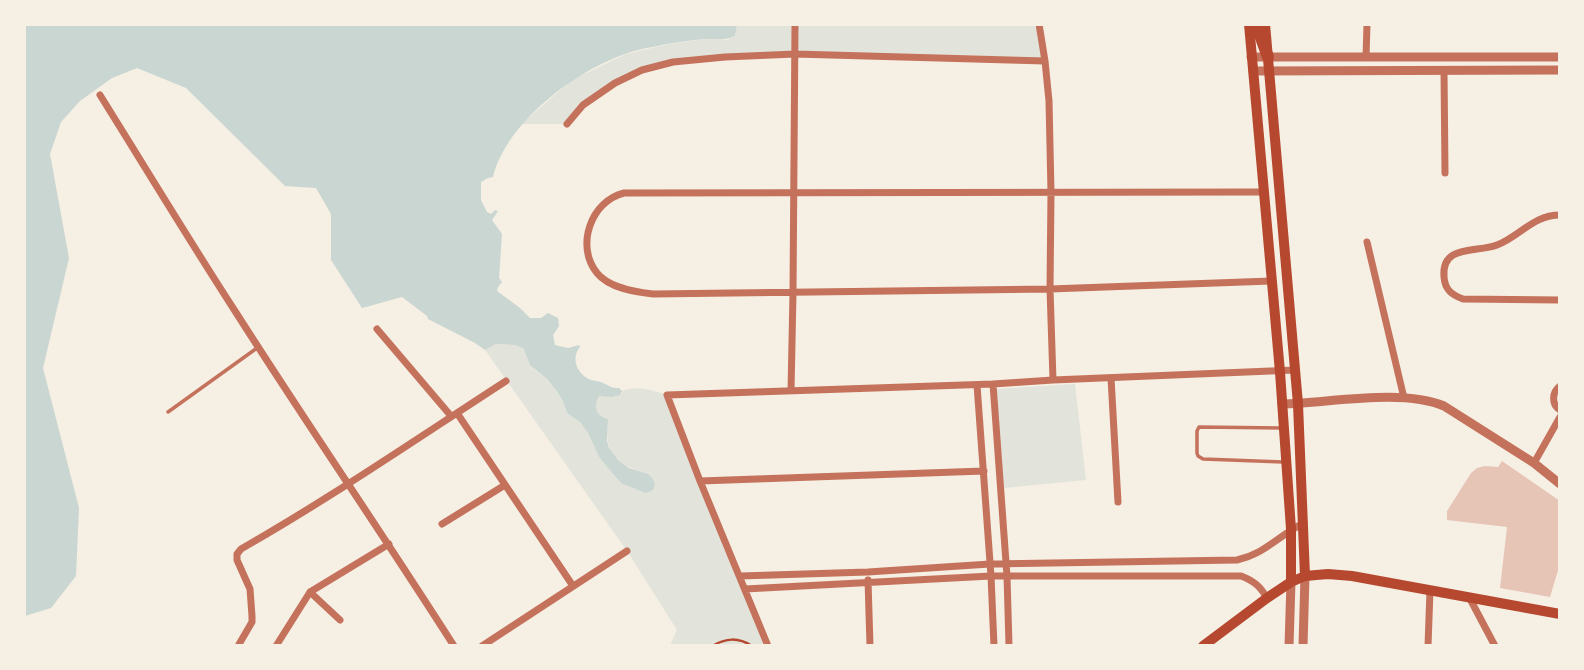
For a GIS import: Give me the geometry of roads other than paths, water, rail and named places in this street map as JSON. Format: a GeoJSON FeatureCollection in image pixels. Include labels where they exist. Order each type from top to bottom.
{"type":"FeatureCollection","features":[{"type":"Feature","properties":{"kind":"highway"},"geometry":{"type":"LineString","coordinates":[[1256,24],[1268,64]]}},
{"type":"Feature","properties":{"kind":"main road"},"geometry":{"type":"LineString","coordinates":[[1248,24],[1280,372],[1291,529],[1291,582]]}},
{"type":"Feature","properties":{"kind":"main road"},"geometry":{"type":"LineString","coordinates":[[1265,24],[1298,404],[1305,576]]}},
{"type":"Feature","properties":{"kind":"main road"},"geometry":{"type":"LineString","coordinates":[[1203,646],[1267,598],[1305,576],[1352,576],[1559,614]]}},
{"type":"Feature","properties":{"kind":"street"},"geometry":{"type":"LineString","coordinates":[[790,391],[795,24]]}},
{"type":"Feature","properties":{"kind":"street"},"geometry":{"type":"LineString","coordinates":[[1039,24],[1049,101],[1053,380]]}},
{"type":"Feature","properties":{"kind":"street"},"geometry":{"type":"LineString","coordinates":[[1366,57],[1367,24]]}},
{"type":"Feature","properties":{"kind":"street"},"geometry":{"type":"LineString","coordinates":[[567,124],[583,105],[602,90],[628,76],[673,62],[795,54],[1045,61]]}},
{"type":"Feature","properties":{"kind":"street"},"geometry":{"type":"LineString","coordinates":[[1251,57],[1268,64],[1444,70],[1559,70]]}},
{"type":"Feature","properties":{"kind":"street"},"geometry":{"type":"LineString","coordinates":[[1253,71],[1268,64],[1366,57],[1559,57]]}},
{"type":"Feature","properties":{"kind":"street"},"geometry":{"type":"LineString","coordinates":[[1444,70],[1445,173]]}},
{"type":"Feature","properties":{"kind":"street"},"geometry":{"type":"LineString","coordinates":[[100,94],[258,347],[454,646]]}},
{"type":"Feature","properties":{"kind":"street"},"geometry":{"type":"LineString","coordinates":[[1264,192],[624,193],[613,197],[599,208],[587,237],[590,259],[597,273],[630,290],[653,294],[1050,289],[1271,281]]}},
{"type":"Feature","properties":{"kind":"street"},"geometry":{"type":"LineString","coordinates":[[1559,215],[1535,220],[1496,246],[1456,254],[1447,261],[1443,269],[1447,288],[1452,294],[1463,299],[1559,300]]}},
{"type":"Feature","properties":{"kind":"street"},"geometry":{"type":"LineString","coordinates":[[1367,242],[1404,398]]}},
{"type":"Feature","properties":{"kind":"street"},"geometry":{"type":"LineString","coordinates":[[377,329],[454,414],[573,586]]}},
{"type":"Feature","properties":{"kind":"street"},"geometry":{"type":"LineString","coordinates":[[768,646],[667,395],[977,385],[1295,370]]}},
{"type":"Feature","properties":{"kind":"street"},"geometry":{"type":"LineString","coordinates":[[1111,378],[1118,502]]}},
{"type":"Feature","properties":{"kind":"street"},"geometry":{"type":"LineString","coordinates":[[238,646],[252,616],[250,589],[237,559],[241,549],[287,523],[506,381]]}},
{"type":"Feature","properties":{"kind":"street"},"geometry":{"type":"LineString","coordinates":[[993,384],[1007,576],[1009,646]]}},
{"type":"Feature","properties":{"kind":"street"},"geometry":{"type":"LineString","coordinates":[[977,385],[991,576],[993,646]]}},
{"type":"Feature","properties":{"kind":"street"},"geometry":{"type":"LineString","coordinates":[[1559,386],[1555,390],[1554,401],[1559,410]]}},
{"type":"Feature","properties":{"kind":"street"},"geometry":{"type":"LineString","coordinates":[[1282,404],[1376,398],[1429,400],[1444,406],[1534,463],[1559,484]]}},
{"type":"Feature","properties":{"kind":"street"},"geometry":{"type":"LineString","coordinates":[[1534,463],[1559,417]]}},
{"type":"Feature","properties":{"kind":"street"},"geometry":{"type":"LineString","coordinates":[[700,481],[984,471]]}},
{"type":"Feature","properties":{"kind":"street"},"geometry":{"type":"LineString","coordinates":[[442,524],[505,485]]}},
{"type":"Feature","properties":{"kind":"street"},"geometry":{"type":"LineString","coordinates":[[740,576],[868,572],[1006,563],[1237,560],[1263,551],[1291,529],[1304,523]]}},
{"type":"Feature","properties":{"kind":"street"},"geometry":{"type":"LineString","coordinates":[[276,646],[310,592],[389,544]]}},
{"type":"Feature","properties":{"kind":"street"},"geometry":{"type":"LineString","coordinates":[[482,646],[627,551]]}},
{"type":"Feature","properties":{"kind":"street"},"geometry":{"type":"LineString","coordinates":[[868,572],[870,646]]}},
{"type":"Feature","properties":{"kind":"street"},"geometry":{"type":"LineString","coordinates":[[745,589],[991,576],[1241,576],[1255,581],[1267,598]]}},
{"type":"Feature","properties":{"kind":"street"},"geometry":{"type":"LineString","coordinates":[[1303,646],[1305,576]]}},
{"type":"Feature","properties":{"kind":"street"},"geometry":{"type":"LineString","coordinates":[[1289,646],[1291,582]]}},
{"type":"Feature","properties":{"kind":"street"},"geometry":{"type":"LineString","coordinates":[[1428,646],[1430,590]]}},
{"type":"Feature","properties":{"kind":"street"},"geometry":{"type":"LineString","coordinates":[[310,592],[340,620]]}},
{"type":"Feature","properties":{"kind":"street"},"geometry":{"type":"LineString","coordinates":[[1469,597],[1495,646]]}},
{"type":"Feature","properties":{"kind":"lane"},"geometry":{"type":"LineString","coordinates":[[168,412],[258,347]]}},
{"type":"Feature","properties":{"kind":"lane"},"geometry":{"type":"LineString","coordinates":[[1284,429],[1199,427],[1197,453],[1203,459],[1286,462]]}}]}
